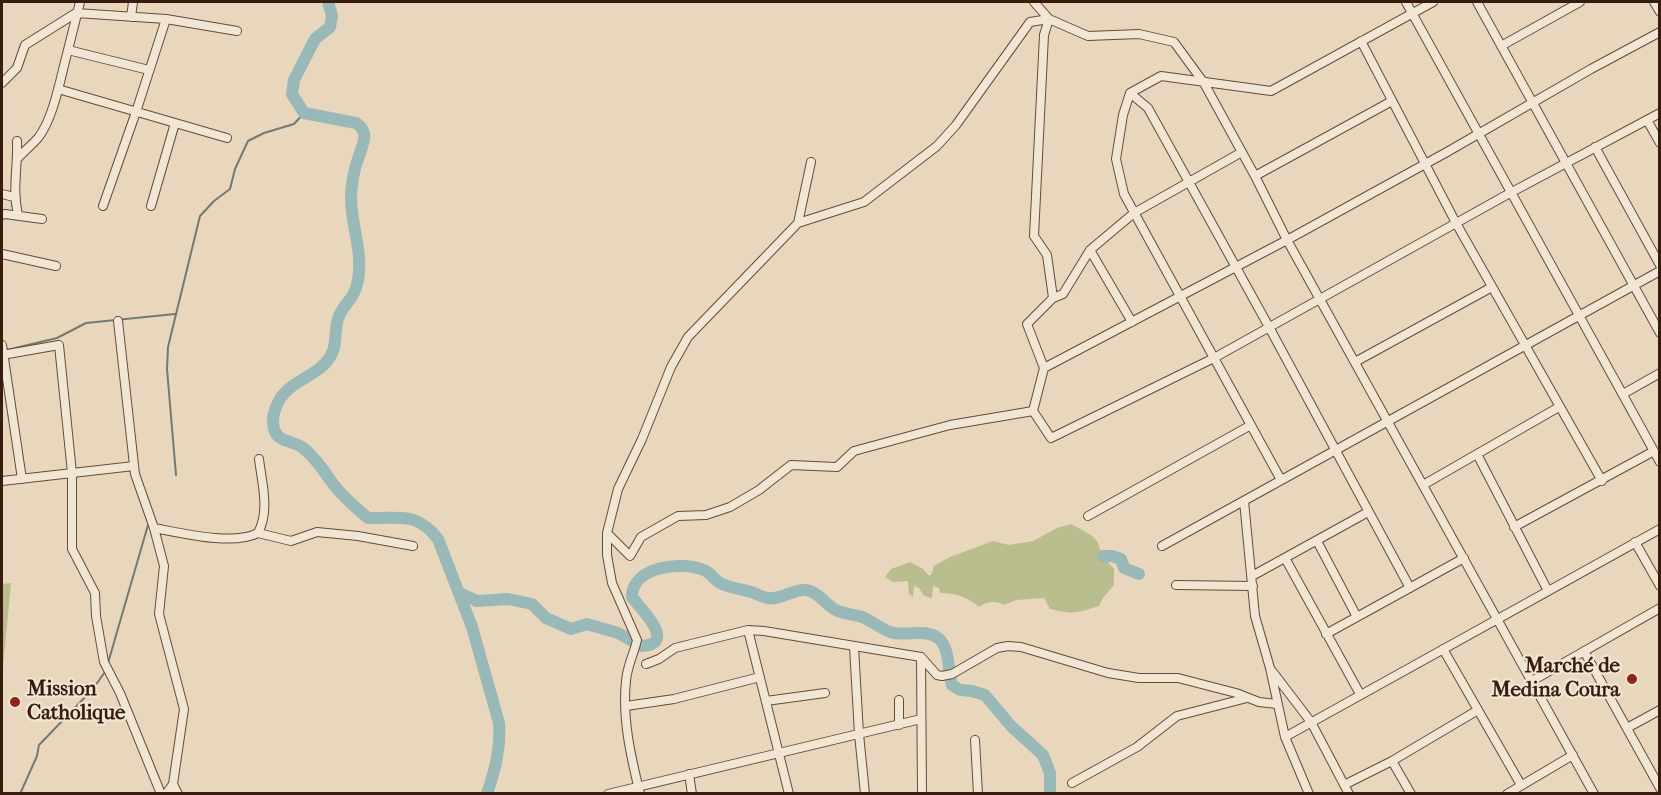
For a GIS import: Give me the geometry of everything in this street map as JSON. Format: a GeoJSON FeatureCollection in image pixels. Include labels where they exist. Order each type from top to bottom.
{"type":"FeatureCollection","features":[{"type":"Feature","properties":{"kind":"street"},"geometry":{"type":"LineString","coordinates":[[18,158],[37,139],[44,128],[58,89],[80,2]]}},
{"type":"Feature","properties":{"kind":"street"},"geometry":{"type":"LineString","coordinates":[[131,16],[133,2]]}},
{"type":"Feature","properties":{"kind":"street"},"geometry":{"type":"LineString","coordinates":[[1034,2],[1049,19],[1089,36],[1139,34],[1174,42],[1204,83],[1287,240],[1594,794]]}},
{"type":"Feature","properties":{"kind":"street"},"geometry":{"type":"LineString","coordinates":[[1406,2],[1659,462]]}},
{"type":"Feature","properties":{"kind":"street"},"geometry":{"type":"LineString","coordinates":[[1281,480],[1124,194],[1116,159],[1123,114],[1130,93],[1161,76],[1271,91],[1433,2]]}},
{"type":"Feature","properties":{"kind":"street"},"geometry":{"type":"LineString","coordinates":[[1477,2],[1633,285],[1656,319],[1659,333]]}},
{"type":"Feature","properties":{"kind":"street"},"geometry":{"type":"LineString","coordinates":[[1502,46],[1580,2]]}},
{"type":"Feature","properties":{"kind":"street"},"geometry":{"type":"LineString","coordinates":[[1654,2],[1659,12]]}},
{"type":"Feature","properties":{"kind":"street"},"geometry":{"type":"LineString","coordinates":[[2,83],[17,68],[25,45],[76,13],[166,19],[237,31]]}},
{"type":"Feature","properties":{"kind":"street"},"geometry":{"type":"LineString","coordinates":[[103,206],[166,19]]}},
{"type":"Feature","properties":{"kind":"street"},"geometry":{"type":"LineString","coordinates":[[639,790],[628,744],[626,706],[629,663],[637,644],[612,583],[607,555],[607,534],[618,489],[642,439],[671,367],[688,338],[798,223],[864,202],[937,147],[956,125],[1030,22],[1049,19]]}},
{"type":"Feature","properties":{"kind":"street"},"geometry":{"type":"LineString","coordinates":[[1049,19],[1044,35],[1034,236],[1047,255],[1053,298]]}},
{"type":"Feature","properties":{"kind":"street"},"geometry":{"type":"LineString","coordinates":[[1044,368],[1287,240],[1659,32]]}},
{"type":"Feature","properties":{"kind":"street"},"geometry":{"type":"LineString","coordinates":[[1361,41],[1456,223],[1602,481]]}},
{"type":"Feature","properties":{"kind":"street"},"geometry":{"type":"LineString","coordinates":[[68,50],[149,70]]}},
{"type":"Feature","properties":{"kind":"street"},"geometry":{"type":"LineString","coordinates":[[58,89],[227,138]]}},
{"type":"Feature","properties":{"kind":"street"},"geometry":{"type":"LineString","coordinates":[[1130,93],[1148,108],[1410,588]]}},
{"type":"Feature","properties":{"kind":"street"},"geometry":{"type":"LineString","coordinates":[[1255,176],[1392,101]]}},
{"type":"Feature","properties":{"kind":"street"},"geometry":{"type":"LineString","coordinates":[[1242,153],[1134,213],[1090,250],[1063,294],[1053,298],[1027,324],[1044,368],[1033,411],[1051,438],[1214,358],[1659,113]]}},
{"type":"Feature","properties":{"kind":"street"},"geometry":{"type":"LineString","coordinates":[[1647,120],[1659,143]]}},
{"type":"Feature","properties":{"kind":"street"},"geometry":{"type":"LineString","coordinates":[[151,206],[175,123]]}},
{"type":"Feature","properties":{"kind":"street"},"geometry":{"type":"LineString","coordinates":[[17,141],[18,158],[14,197],[18,215]]}},
{"type":"Feature","properties":{"kind":"street"},"geometry":{"type":"LineString","coordinates":[[1595,147],[1659,265]]}},
{"type":"Feature","properties":{"kind":"street"},"geometry":{"type":"LineString","coordinates":[[798,223],[811,162]]}},
{"type":"Feature","properties":{"kind":"street"},"geometry":{"type":"LineString","coordinates":[[2,194],[14,197]]}},
{"type":"Feature","properties":{"kind":"street"},"geometry":{"type":"LineString","coordinates":[[2,215],[5,213],[42,219]]}},
{"type":"Feature","properties":{"kind":"street"},"geometry":{"type":"LineString","coordinates":[[1090,250],[1132,322]]}},
{"type":"Feature","properties":{"kind":"street"},"geometry":{"type":"LineString","coordinates":[[2,254],[56,266]]}},
{"type":"Feature","properties":{"kind":"street"},"geometry":{"type":"LineString","coordinates":[[1162,546],[1659,271]]}},
{"type":"Feature","properties":{"kind":"street"},"geometry":{"type":"LineString","coordinates":[[1355,362],[1492,287]]}},
{"type":"Feature","properties":{"kind":"street"},"geometry":{"type":"LineString","coordinates":[[118,321],[134,466],[164,566],[159,614],[184,709],[173,784],[166,794]]}},
{"type":"Feature","properties":{"kind":"street"},"geometry":{"type":"LineString","coordinates":[[2,345],[22,478]]}},
{"type":"Feature","properties":{"kind":"street"},"geometry":{"type":"LineString","coordinates":[[2,355],[59,345],[72,473],[72,549],[95,593],[96,616],[105,662],[161,794]]}},
{"type":"Feature","properties":{"kind":"street"},"geometry":{"type":"LineString","coordinates":[[1623,394],[1659,373]]}},
{"type":"Feature","properties":{"kind":"street"},"geometry":{"type":"LineString","coordinates":[[1423,484],[1559,406]]}},
{"type":"Feature","properties":{"kind":"street"},"geometry":{"type":"LineString","coordinates":[[607,534],[630,556],[641,537],[678,516],[706,515],[730,507],[759,490],[791,465],[837,467],[854,451],[950,425],[1033,411]]}},
{"type":"Feature","properties":{"kind":"street"},"geometry":{"type":"LineString","coordinates":[[1088,516],[1251,425]]}},
{"type":"Feature","properties":{"kind":"street"},"geometry":{"type":"LineString","coordinates":[[1515,527],[1654,451]]}},
{"type":"Feature","properties":{"kind":"street"},"geometry":{"type":"LineString","coordinates":[[1477,454],[1548,591]]}},
{"type":"Feature","properties":{"kind":"street"},"geometry":{"type":"LineString","coordinates":[[258,533],[262,525],[265,499],[259,459]]}},
{"type":"Feature","properties":{"kind":"street"},"geometry":{"type":"LineString","coordinates":[[2,481],[134,466]]}},
{"type":"Feature","properties":{"kind":"street"},"geometry":{"type":"LineString","coordinates":[[1244,501],[1255,616],[1270,668],[1285,737],[1309,794]]}},
{"type":"Feature","properties":{"kind":"street"},"geometry":{"type":"LineString","coordinates":[[1252,576],[1368,512]]}},
{"type":"Feature","properties":{"kind":"street"},"geometry":{"type":"LineString","coordinates":[[154,528],[237,540],[258,533],[291,541],[317,532],[357,536],[413,546]]}},
{"type":"Feature","properties":{"kind":"street"},"geometry":{"type":"LineString","coordinates":[[1285,737],[1659,529]]}},
{"type":"Feature","properties":{"kind":"street"},"geometry":{"type":"LineString","coordinates":[[1317,541],[1357,617]]}},
{"type":"Feature","properties":{"kind":"street"},"geometry":{"type":"LineString","coordinates":[[1635,542],[1659,586]]}},
{"type":"Feature","properties":{"kind":"street"},"geometry":{"type":"LineString","coordinates":[[1285,558],[1360,694]]}},
{"type":"Feature","properties":{"kind":"street"},"geometry":{"type":"LineString","coordinates":[[1326,634],[1464,558]]}},
{"type":"Feature","properties":{"kind":"street"},"geometry":{"type":"LineString","coordinates":[[1176,585],[1253,586]]}},
{"type":"Feature","properties":{"kind":"street"},"geometry":{"type":"LineString","coordinates":[[1532,681],[1659,608]]}},
{"type":"Feature","properties":{"kind":"street"},"geometry":{"type":"LineString","coordinates":[[646,663],[659,659],[675,648],[748,630],[921,657],[938,675],[942,676],[952,674],[997,648],[1008,646],[1021,647],[1108,673],[1139,678],[1178,678],[1247,698],[1277,704]]}},
{"type":"Feature","properties":{"kind":"street"},"geometry":{"type":"LineString","coordinates":[[748,630],[789,794]]}},
{"type":"Feature","properties":{"kind":"street"},"geometry":{"type":"LineString","coordinates":[[854,647],[865,794]]}},
{"type":"Feature","properties":{"kind":"street"},"geometry":{"type":"LineString","coordinates":[[1443,649],[1521,785]]}},
{"type":"Feature","properties":{"kind":"street"},"geometry":{"type":"LineString","coordinates":[[1584,651],[1659,788]]}},
{"type":"Feature","properties":{"kind":"street"},"geometry":{"type":"LineString","coordinates":[[921,657],[922,794]]}},
{"type":"Feature","properties":{"kind":"street"},"geometry":{"type":"LineString","coordinates":[[1270,668],[1311,722],[1349,794]]}},
{"type":"Feature","properties":{"kind":"street"},"geometry":{"type":"LineString","coordinates":[[626,706],[674,699],[760,677]]}},
{"type":"Feature","properties":{"kind":"street"},"geometry":{"type":"LineString","coordinates":[[766,701],[825,693]]}},
{"type":"Feature","properties":{"kind":"street"},"geometry":{"type":"LineString","coordinates":[[1072,783],[1137,747],[1177,716],[1247,698]]}},
{"type":"Feature","properties":{"kind":"street"},"geometry":{"type":"LineString","coordinates":[[899,700],[899,724]]}},
{"type":"Feature","properties":{"kind":"street"},"geometry":{"type":"LineString","coordinates":[[1344,785],[1392,761],[1478,710]]}},
{"type":"Feature","properties":{"kind":"street"},"geometry":{"type":"LineString","coordinates":[[1627,729],[1659,710]]}},
{"type":"Feature","properties":{"kind":"street"},"geometry":{"type":"LineString","coordinates":[[608,794],[639,790],[689,774],[921,719]]}},
{"type":"Feature","properties":{"kind":"street"},"geometry":{"type":"LineString","coordinates":[[975,740],[978,794]]}},
{"type":"Feature","properties":{"kind":"street"},"geometry":{"type":"LineString","coordinates":[[1507,794],[1573,755]]}},
{"type":"Feature","properties":{"kind":"street"},"geometry":{"type":"LineString","coordinates":[[1392,761],[1411,794]]}},
{"type":"Feature","properties":{"kind":"street"},"geometry":{"type":"LineString","coordinates":[[689,774],[692,794]]}},
{"type":"Feature","properties":{"kind":"street"},"geometry":{"type":"LineString","coordinates":[[173,784],[178,794]]}},
{"type":"Feature","properties":{"kind":"green space"},"geometry":{"type":"Polygon","coordinates":[[[1071,524],[1097,541],[1103,556],[1114,569],[1114,585],[1099,606],[1070,613],[1050,609],[1044,598],[1016,600],[1004,605],[992,602],[979,607],[961,596],[940,593],[939,588],[933,586],[932,598],[924,596],[919,588],[914,586],[913,597],[909,594],[908,581],[893,582],[885,577],[891,569],[910,562],[931,575],[934,566],[950,557],[993,541],[1009,545],[1033,541],[1057,528],[1071,524]]]}},
{"type":"Feature","properties":{"kind":"green space"},"geometry":{"type":"Polygon","coordinates":[[[11,583],[2,677],[2,584],[11,583]]]}},
{"type":"Feature","properties":{"kind":"waterway"},"geometry":{"type":"LineString","coordinates":[[328,2],[332,16],[330,27],[315,39],[294,80],[292,94],[304,113],[356,123],[363,131],[364,140],[354,172],[351,197],[359,256],[358,280],[352,296],[339,316],[334,347],[328,360],[281,397],[274,412],[273,426],[279,437],[299,445],[308,452],[338,490],[368,518],[415,520],[430,530],[438,539],[472,627],[499,723],[497,759],[487,794]]}},
{"type":"Feature","properties":{"kind":"waterway"},"geometry":{"type":"LineString","coordinates":[[176,475],[167,369],[168,347],[200,216],[230,189],[235,169],[248,141],[264,133],[294,124],[304,113]]}},
{"type":"Feature","properties":{"kind":"waterway"},"geometry":{"type":"LineString","coordinates":[[7,350],[57,338],[86,323],[175,314]]}},
{"type":"Feature","properties":{"kind":"waterway"},"geometry":{"type":"LineString","coordinates":[[108,663],[148,525]]}},
{"type":"Feature","properties":{"kind":"waterway"},"geometry":{"type":"LineString","coordinates":[[1103,556],[1121,559],[1124,568],[1139,574]]}},
{"type":"Feature","properties":{"kind":"waterway"},"geometry":{"type":"LineString","coordinates":[[459,593],[477,601],[508,599],[532,604],[546,618],[571,629],[587,624],[618,633],[642,646],[652,644],[657,639],[657,633],[654,625],[632,597],[634,587],[640,578],[660,568],[672,566],[696,568],[706,571],[724,585],[767,598],[799,590],[810,591],[836,610],[862,617],[890,632],[921,633],[938,638],[947,653],[952,685],[960,690],[985,695],[1011,726],[1043,755],[1050,773],[1050,794]]}},
{"type":"Feature","properties":{"kind":"waterway"},"geometry":{"type":"LineString","coordinates":[[20,794],[37,756],[39,745],[92,690],[105,672]]}},
{"type":"Feature","properties":{"kind":"place","name":"Marché de Medina Coura"},"geometry":{"type":"Point","coordinates":[1632,679]}},
{"type":"Feature","properties":{"kind":"place","name":"Mission Catholique"},"geometry":{"type":"Point","coordinates":[15,702]}}]}
